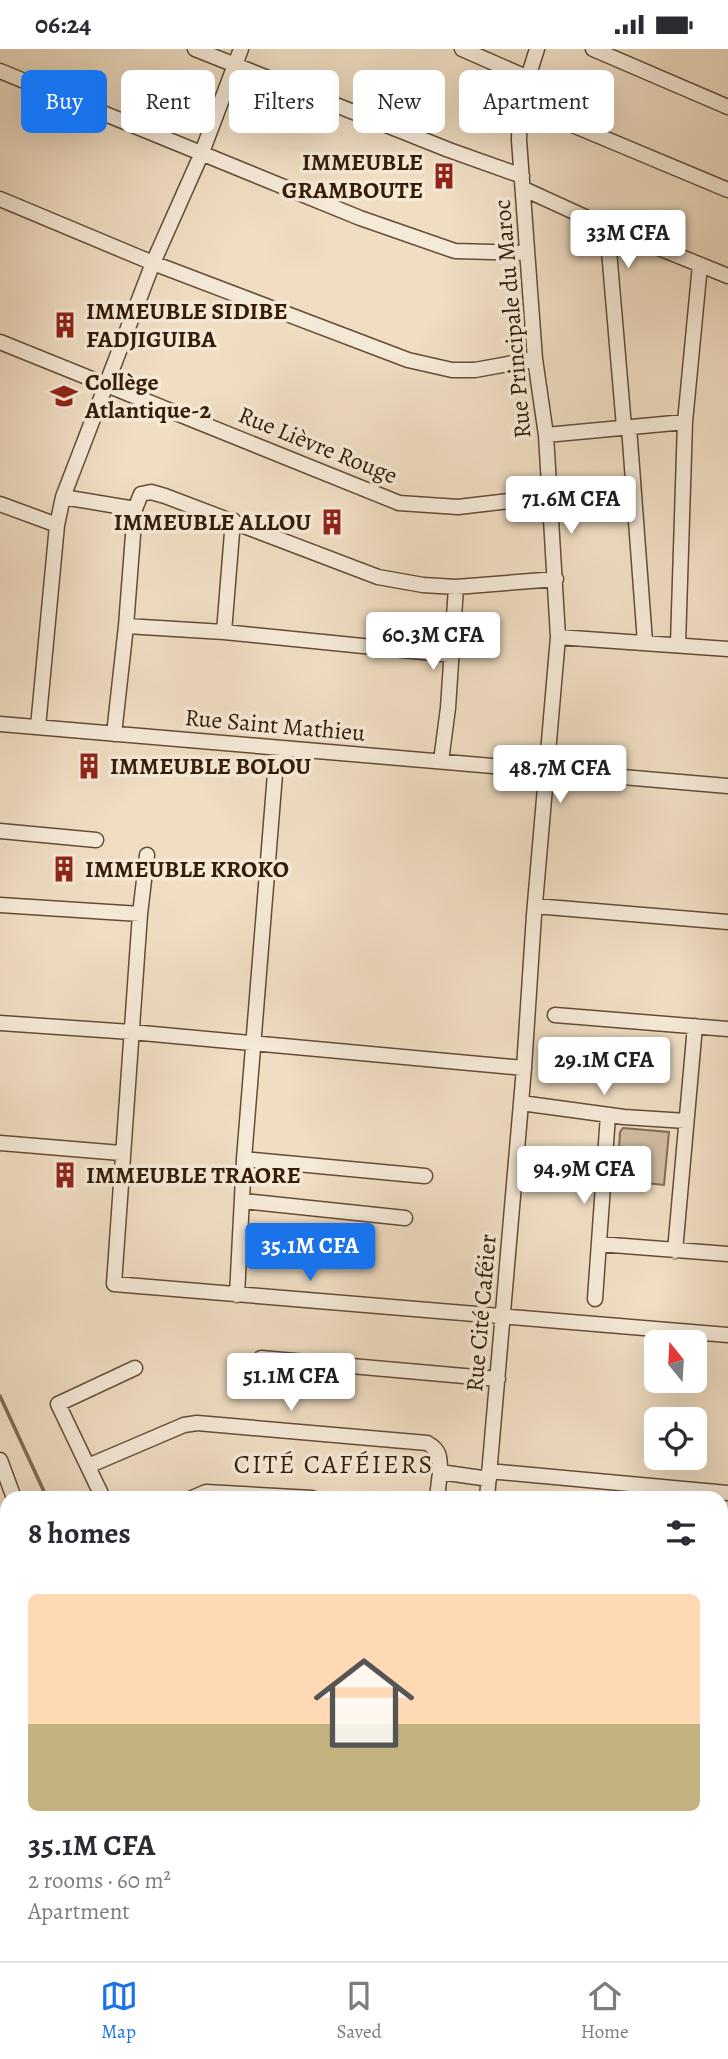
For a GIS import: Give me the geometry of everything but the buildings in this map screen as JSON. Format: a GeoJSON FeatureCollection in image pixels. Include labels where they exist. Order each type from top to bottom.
{"type":"FeatureCollection","features":[{"type":"Feature","properties":{"kind":"street"},"geometry":{"type":"LineString","coordinates":[[195,49],[449,150],[523,182],[607,227],[728,276]]}},
{"type":"Feature","properties":{"kind":"street"},"geometry":{"type":"LineString","coordinates":[[38,727],[57,525],[64,497],[153,263],[201,155],[241,49]]}},
{"type":"Feature","properties":{"kind":"street"},"geometry":{"type":"LineString","coordinates":[[463,49],[510,70]]}},
{"type":"Feature","properties":{"kind":"street","name":"Rue Principale du Maroc"},"geometry":{"type":"LineString","coordinates":[[529,70],[537,49]]}},
{"type":"Feature","properties":{"kind":"street"},"geometry":{"type":"LineString","coordinates":[[593,49],[728,107]]}},
{"type":"Feature","properties":{"kind":"street"},"geometry":{"type":"LineString","coordinates":[[0,71],[360,218],[455,251],[527,253]]}},
{"type":"Feature","properties":{"kind":"street","name":"Rue Principale du Maroc"},"geometry":{"type":"LineString","coordinates":[[521,133],[527,253],[551,496],[558,637],[541,838]]}},
{"type":"Feature","properties":{"kind":"street"},"geometry":{"type":"LineString","coordinates":[[592,133],[728,190]]}},
{"type":"Feature","properties":{"kind":"street"},"geometry":{"type":"LineString","coordinates":[[0,199],[153,263],[387,353],[429,366],[475,370],[536,359]]}},
{"type":"Feature","properties":{"kind":"street"},"geometry":{"type":"LineString","coordinates":[[607,227],[645,642]]}},
{"type":"Feature","properties":{"kind":"street"},"geometry":{"type":"LineString","coordinates":[[678,644],[685,422],[700,265]]}},
{"type":"Feature","properties":{"kind":"street","name":"Rue Lièvre Rouge"},"geometry":{"type":"LineString","coordinates":[[0,342],[400,503],[458,507],[551,496]]}},
{"type":"Feature","properties":{"kind":"street"},"geometry":{"type":"LineString","coordinates":[[546,435],[685,422]]}},
{"type":"Feature","properties":{"kind":"street"},"geometry":{"type":"LineString","coordinates":[[114,734],[135,509],[141,494],[150,492],[233,520],[329,560],[378,577],[423,585],[456,587],[556,579]]}},
{"type":"Feature","properties":{"kind":"street"},"geometry":{"type":"LineString","coordinates":[[64,497],[135,509]]}},
{"type":"Feature","properties":{"kind":"street"},"geometry":{"type":"LineString","coordinates":[[0,503],[57,525]]}},
{"type":"Feature","properties":{"kind":"street"},"geometry":{"type":"LineString","coordinates":[[224,632],[233,520]]}},
{"type":"Feature","properties":{"kind":"street"},"geometry":{"type":"LineString","coordinates":[[441,761],[456,587]]}},
{"type":"Feature","properties":{"kind":"street"},"geometry":{"type":"LineString","coordinates":[[126,626],[224,632],[452,655]]}},
{"type":"Feature","properties":{"kind":"street"},"geometry":{"type":"LineString","coordinates":[[558,637],[728,649]]}},
{"type":"Feature","properties":{"kind":"street","name":"Rue Saint Mathieu"},"geometry":{"type":"LineString","coordinates":[[0,724],[728,786]]}},
{"type":"Feature","properties":{"kind":"street"},"geometry":{"type":"LineString","coordinates":[[237,1295],[244,1159],[277,749]]}},
{"type":"Feature","properties":{"kind":"street"},"geometry":{"type":"LineString","coordinates":[[0,831],[96,840]]}},
{"type":"Feature","properties":{"kind":"street","name":"Rue Cité Caféier"},"geometry":{"type":"LineString","coordinates":[[488,1491],[504,1317],[541,838]]}},
{"type":"Feature","properties":{"kind":"street"},"geometry":{"type":"LineString","coordinates":[[147,855],[121,1153],[114,1284],[728,1335]]}},
{"type":"Feature","properties":{"kind":"street"},"geometry":{"type":"LineString","coordinates":[[0,905],[140,914]]}},
{"type":"Feature","properties":{"kind":"street"},"geometry":{"type":"LineString","coordinates":[[535,907],[728,922]]}},
{"type":"Feature","properties":{"kind":"street"},"geometry":{"type":"LineString","coordinates":[[555,1015],[728,1029]]}},
{"type":"Feature","properties":{"kind":"street"},"geometry":{"type":"LineString","coordinates":[[0,1023],[131,1032],[524,1068]]}},
{"type":"Feature","properties":{"kind":"street"},"geometry":{"type":"LineString","coordinates":[[675,1251],[695,1026]]}},
{"type":"Feature","properties":{"kind":"street"},"geometry":{"type":"LineString","coordinates":[[521,1103],[608,1115],[686,1121]]}},
{"type":"Feature","properties":{"kind":"street"},"geometry":{"type":"LineString","coordinates":[[595,1300],[608,1115]]}},
{"type":"Feature","properties":{"kind":"street"},"geometry":{"type":"LineString","coordinates":[[0,1143],[121,1153]]}},
{"type":"Feature","properties":{"kind":"street"},"geometry":{"type":"LineString","coordinates":[[244,1159],[425,1176]]}},
{"type":"Feature","properties":{"kind":"street"},"geometry":{"type":"LineString","coordinates":[[243,1201],[405,1218]]}},
{"type":"Feature","properties":{"kind":"street"},"geometry":{"type":"LineString","coordinates":[[599,1244],[728,1254]]}},
{"type":"Feature","properties":{"kind":"street"},"geometry":{"type":"LineString","coordinates":[[261,1358],[498,1379]]}},
{"type":"Feature","properties":{"kind":"street"},"geometry":{"type":"LineString","coordinates":[[100,1491],[58,1404],[135,1368]]}},
{"type":"Feature","properties":{"kind":"street"},"geometry":{"type":"LineString","coordinates":[[88,1466],[184,1425],[197,1423],[427,1443],[440,1455],[438,1491]]}},
{"type":"Feature","properties":{"kind":"street"},"geometry":{"type":"LineString","coordinates":[[0,1460],[11,1491]]}},
{"type":"Feature","properties":{"kind":"street"},"geometry":{"type":"LineString","coordinates":[[440,1472],[701,1491]]}},
{"type":"Feature","properties":{"kind":"shaded area"},"geometry":{"type":"Polygon","coordinates":[[[623,1128],[669,1132],[664,1185],[617,1180],[620,1132],[623,1128]]]}},
{"type":"Feature","properties":{"kind":"waterway"},"geometry":{"type":"LineString","coordinates":[[0,1396],[44,1491]]}},
{"type":"Feature","properties":{"kind":"place","name":"IMMEUBLE GRAMBOUTE"},"geometry":{"type":"Point","coordinates":[444,176]}},
{"type":"Feature","properties":{"kind":"place","name":"IMMEUBLE SIDIBE FADJIGUIBA"},"geometry":{"type":"Point","coordinates":[65,325]}},
{"type":"Feature","properties":{"kind":"place","name":"Collège Atlantique-2"},"geometry":{"type":"Point","coordinates":[64,396]}},
{"type":"Feature","properties":{"kind":"place","name":"IMMEUBLE ALLOU"},"geometry":{"type":"Point","coordinates":[332,522]}},
{"type":"Feature","properties":{"kind":"place","name":"IMMEUBLE BOLOU"},"geometry":{"type":"Point","coordinates":[89,766]}},
{"type":"Feature","properties":{"kind":"place","name":"IMMEUBLE KROKO"},"geometry":{"type":"Point","coordinates":[64,869]}},
{"type":"Feature","properties":{"kind":"place","name":"IMMEUBLE TRAORE"},"geometry":{"type":"Point","coordinates":[65,1175]}},
{"type":"Feature","properties":{"kind":"district","name":"CITÉ CAFÉIERS"},"geometry":{"type":"Point","coordinates":[334,1464]}}]}
